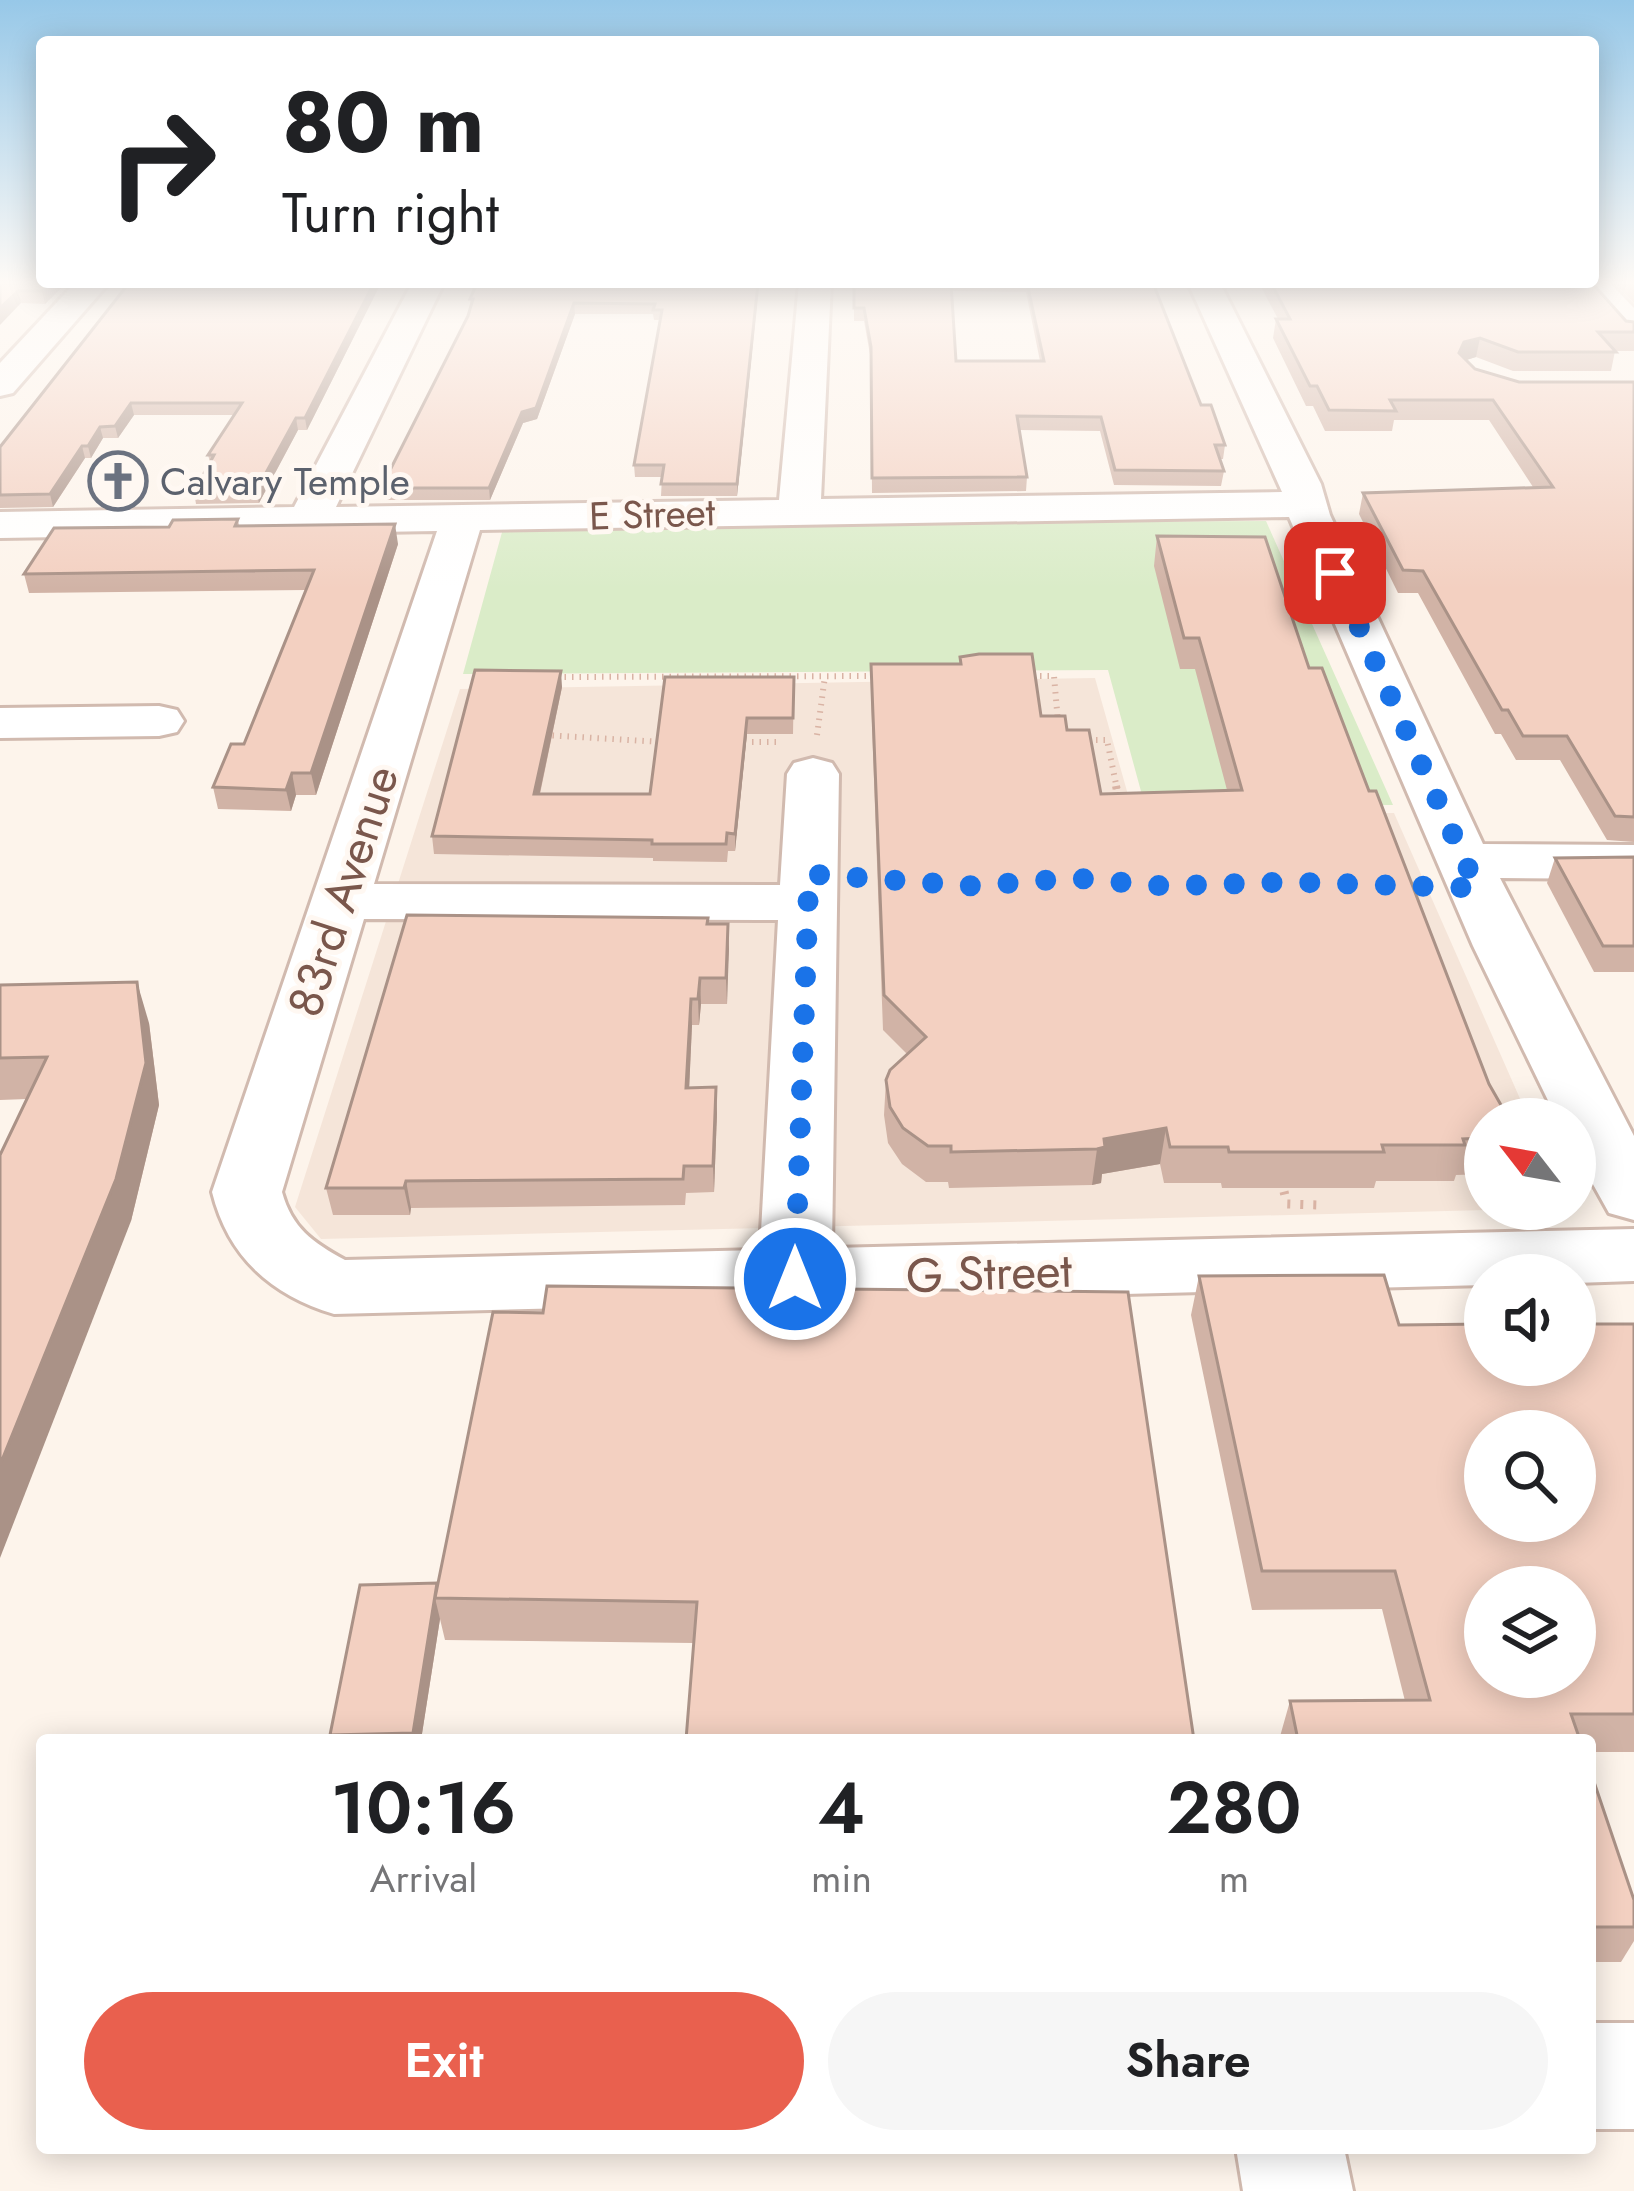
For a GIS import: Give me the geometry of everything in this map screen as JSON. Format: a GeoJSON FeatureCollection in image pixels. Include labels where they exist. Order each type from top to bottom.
{"type":"FeatureCollection","features":[{"type":"Feature","properties":{"kind":"street"},"geometry":{"type":"LineString","coordinates":[[104,503],[313,512],[377,385]]}},
{"type":"Feature","properties":{"kind":"street"},"geometry":{"type":"LineString","coordinates":[[800,509],[808,385]]}},
{"type":"Feature","properties":{"kind":"street"},"geometry":{"type":"LineString","coordinates":[[1253,385],[1466,861],[1586,1115],[1634,1196]]}},
{"type":"Feature","properties":{"kind":"street","name":"E Street"},"geometry":{"type":"LineString","coordinates":[[3,529],[313,512],[462,519],[800,509],[1305,504]]}},
{"type":"Feature","properties":{"kind":"street","name":"83rd Avenue"},"geometry":{"type":"LineString","coordinates":[[280,1257],[254,1227],[247,1192],[462,519]]}},
{"type":"Feature","properties":{"kind":"street"},"geometry":{"type":"LineString","coordinates":[[0,723],[159,721]]}},
{"type":"Feature","properties":{"kind":"street"},"geometry":{"type":"LineString","coordinates":[[795,1279],[815,758]]}},
{"type":"Feature","properties":{"kind":"street"},"geometry":{"type":"LineString","coordinates":[[1466,861],[1634,862]]}},
{"type":"Feature","properties":{"kind":"street"},"geometry":{"type":"LineString","coordinates":[[340,901],[807,902]]}},
{"type":"Feature","properties":{"kind":"street","name":"G Street"},"geometry":{"type":"LineString","coordinates":[[280,1257],[334,1287],[1634,1255]]}},
{"type":"Feature","properties":{"kind":"street"},"geometry":{"type":"LineString","coordinates":[[1596,2076],[1634,2076]]}},
{"type":"Feature","properties":{"kind":"street"},"geometry":{"type":"LineString","coordinates":[[1291,2154],[1298,2191]]}},
{"type":"Feature","properties":{"kind":"path"},"geometry":{"type":"LineString","coordinates":[[730,742],[815,758],[825,676]]}},
{"type":"Feature","properties":{"kind":"path"},"geometry":{"type":"LineString","coordinates":[[554,677],[893,676]]}},
{"type":"Feature","properties":{"kind":"path"},"geometry":{"type":"LineString","coordinates":[[1008,676],[1054,676],[1059,739]]}},
{"type":"Feature","properties":{"kind":"path"},"geometry":{"type":"LineString","coordinates":[[529,735],[666,742]]}},
{"type":"Feature","properties":{"kind":"path"},"geometry":{"type":"LineString","coordinates":[[1075,740],[1107,740],[1120,811]]}},
{"type":"Feature","properties":{"kind":"path"},"geometry":{"type":"LineString","coordinates":[[1277,1162],[1287,1204],[1339,1206],[1357,1262]]}},
{"type":"Feature","properties":{"kind":"shaded area"},"geometry":{"type":"Polygon","coordinates":[[[1095,678],[1134,816],[1394,813],[1520,1098],[1464,1098],[1464,1211],[321,1239],[295,1207],[460,689],[1095,678]]]}},
{"type":"Feature","properties":{"kind":"green space"},"geometry":{"type":"Polygon","coordinates":[[[1266,521],[1393,805],[1145,806],[1108,670],[463,674],[504,525],[1266,521]]]}},
{"type":"Feature","properties":{"kind":"building"},"geometry":{"type":"Polygon","coordinates":[[[49,385],[322,385],[305,418],[296,418],[256,491],[194,492],[214,455],[208,455],[242,403],[131,403],[115,426],[100,427],[88,446],[82,446],[50,494],[0,495],[0,447],[49,385]]]}},
{"type":"Feature","properties":{"kind":"building"},"geometry":{"type":"Polygon","coordinates":[[[433,385],[544,385],[536,408],[522,412],[489,488],[381,488],[433,385]]]}},
{"type":"Feature","properties":{"kind":"building"},"geometry":{"type":"Polygon","coordinates":[[[648,385],[747,385],[737,484],[661,484],[664,465],[634,465],[648,385]]]}},
{"type":"Feature","properties":{"kind":"building"},"geometry":{"type":"Polygon","coordinates":[[[871,385],[1193,385],[1201,405],[1211,405],[1225,445],[1215,445],[1224,471],[1115,470],[1101,417],[1017,416],[1027,477],[872,478],[871,385]]]}},
{"type":"Feature","properties":{"kind":"building"},"geometry":{"type":"Polygon","coordinates":[[[1634,385],[1634,817],[1615,816],[1567,736],[1523,736],[1508,710],[1502,710],[1423,571],[1403,570],[1363,493],[1553,487],[1493,400],[1390,400],[1396,411],[1329,410],[1317,386],[1310,386],[1634,385]]]}},
{"type":"Feature","properties":{"kind":"building"},"geometry":{"type":"Polygon","coordinates":[[[238,519],[235,526],[395,524],[311,773],[292,773],[286,790],[213,787],[231,744],[244,744],[314,570],[24,574],[54,528],[169,527],[173,520],[238,519]]]}},
{"type":"Feature","properties":{"kind":"building"},"geometry":{"type":"Polygon","coordinates":[[[1157,536],[1265,537],[1309,668],[1322,668],[1369,791],[1376,791],[1497,1098],[1464,1098],[1464,1145],[1382,1145],[1384,1152],[1229,1152],[1228,1147],[1170,1147],[1166,1128],[1104,1139],[1105,1147],[1097,1149],[951,1152],[951,1146],[928,1146],[903,1128],[890,1107],[886,1080],[890,1070],[926,1037],[884,995],[871,664],[961,664],[960,657],[979,654],[1032,654],[1041,716],[1065,716],[1067,730],[1089,730],[1101,794],[1242,790],[1199,638],[1184,638],[1157,536]]]}},
{"type":"Feature","properties":{"kind":"building"},"geometry":{"type":"Polygon","coordinates":[[[475,670],[561,671],[534,794],[650,794],[665,677],[794,677],[793,718],[747,718],[735,834],[727,833],[726,844],[432,836],[475,670]]]}},
{"type":"Feature","properties":{"kind":"building"},"geometry":{"type":"Polygon","coordinates":[[[1634,857],[1634,946],[1603,946],[1555,858],[1634,857]]]}},
{"type":"Feature","properties":{"kind":"building"},"geometry":{"type":"Polygon","coordinates":[[[407,915],[708,918],[707,924],[728,924],[726,978],[700,978],[698,999],[691,999],[686,1088],[716,1087],[713,1166],[684,1166],[683,1179],[406,1181],[404,1188],[326,1188],[407,915]]]}},
{"type":"Feature","properties":{"kind":"building"},"geometry":{"type":"Polygon","coordinates":[[[137,982],[146,1063],[116,1179],[0,1465],[0,1155],[47,1057],[0,1058],[0,985],[137,982]]]}},
{"type":"Feature","properties":{"kind":"building"},"geometry":{"type":"Polygon","coordinates":[[[1384,1275],[1399,1325],[1464,1324],[1464,1386],[1596,1386],[1596,1324],[1634,1324],[1634,1714],[1571,1714],[1578,1734],[1297,1734],[1290,1701],[1430,1700],[1395,1571],[1262,1571],[1199,1276],[1384,1275]]]}},
{"type":"Feature","properties":{"kind":"building"},"geometry":{"type":"Polygon","coordinates":[[[547,1286],[1128,1292],[1193,1734],[686,1734],[697,1602],[435,1598],[493,1312],[543,1313],[547,1286]]]}},
{"type":"Feature","properties":{"kind":"building"},"geometry":{"type":"Polygon","coordinates":[[[437,1583],[413,1733],[330,1734],[360,1585],[437,1583]]]}},
{"type":"Feature","properties":{"kind":"building"},"geometry":{"type":"Polygon","coordinates":[[[1596,1788],[1634,1900],[1634,1927],[1596,1927],[1596,1788]]]}},
{"type":"Feature","properties":{"kind":"place","name":"Calvary Temple"},"geometry":{"type":"Point","coordinates":[118,481]}},
{"type":"Feature","properties":{"kind":"route"},"geometry":{"type":"LineString","coordinates":[[795,1279],[809,874],[974,886],[1074,878],[1163,886],[1290,882],[1477,888],[1335,573]]}}]}
